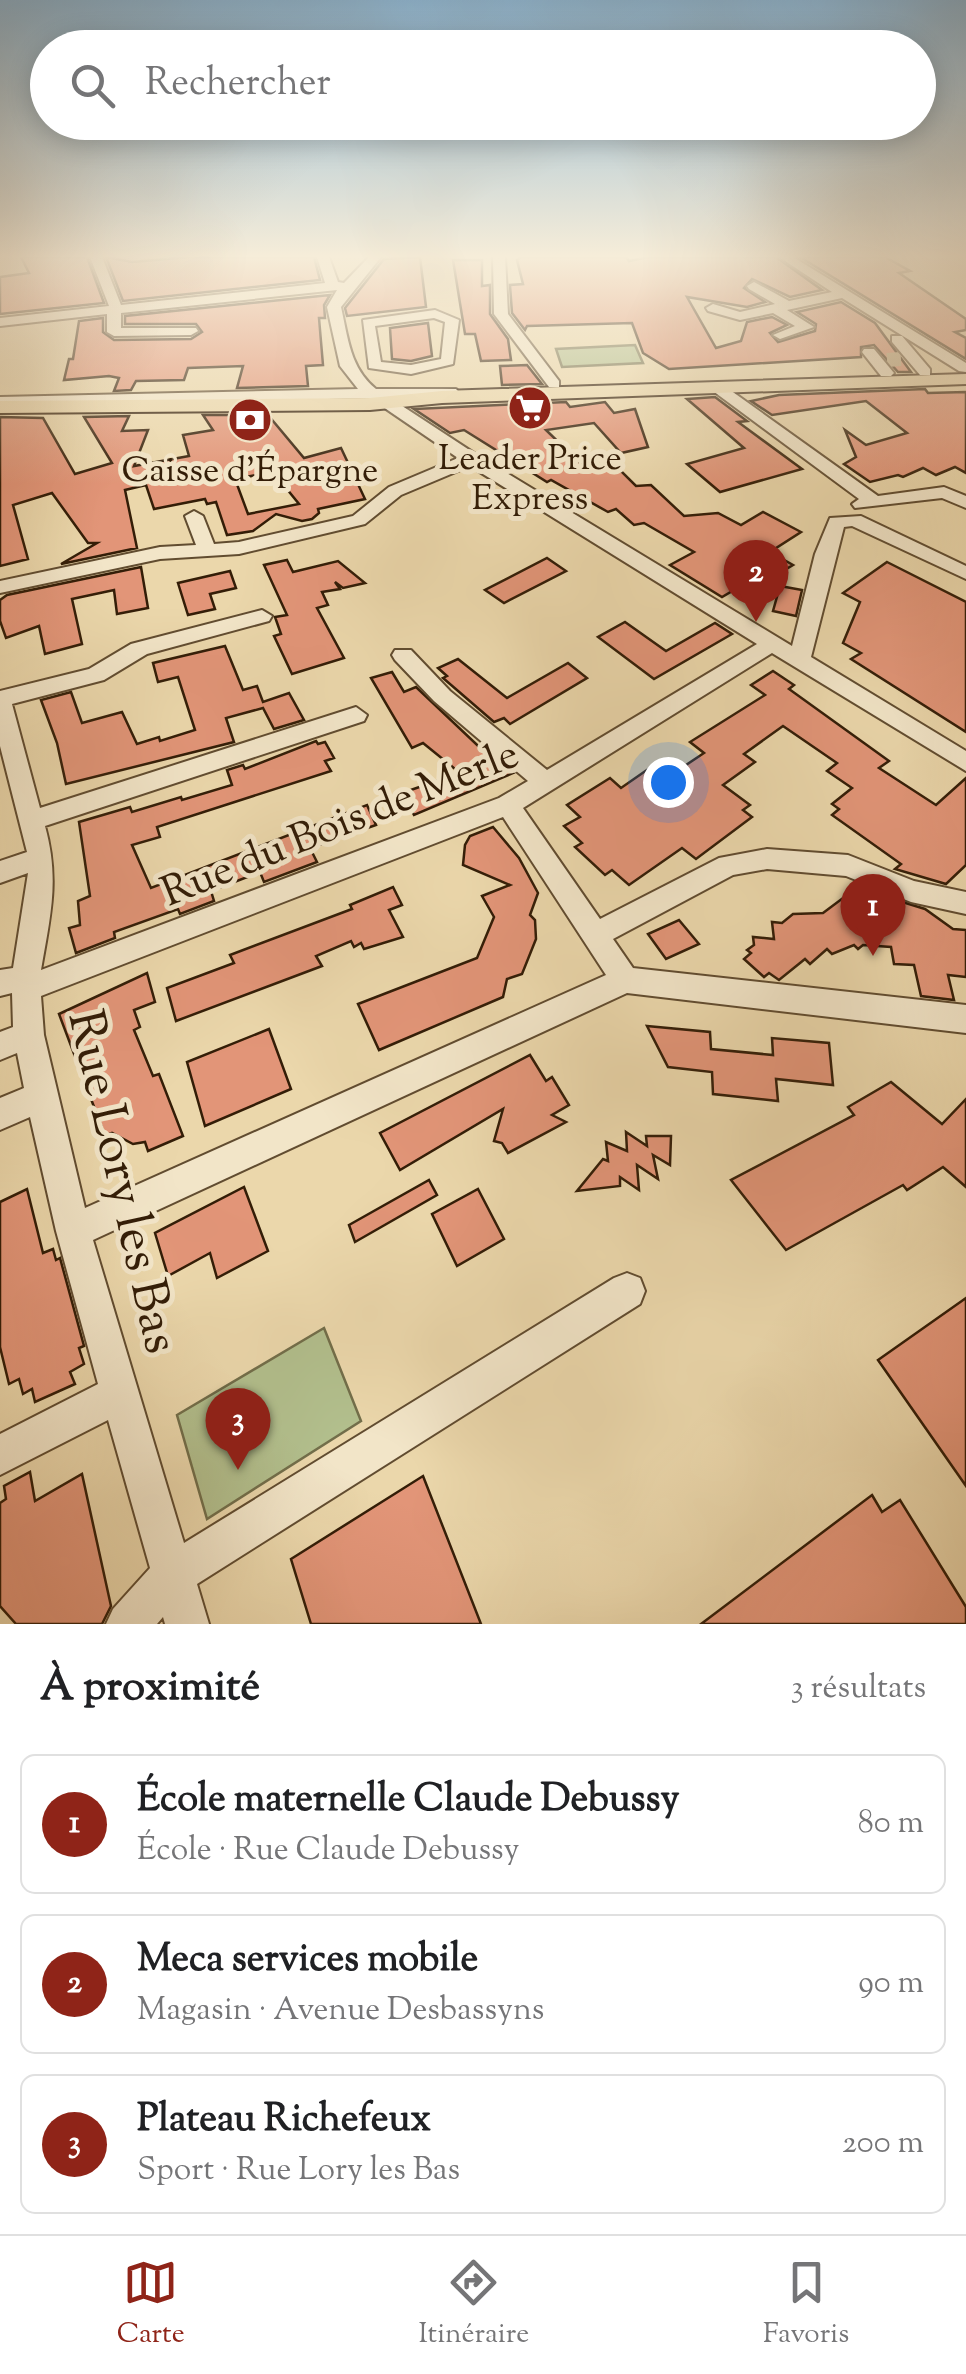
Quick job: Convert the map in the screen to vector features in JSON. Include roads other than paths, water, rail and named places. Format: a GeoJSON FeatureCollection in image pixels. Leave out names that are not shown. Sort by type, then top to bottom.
{"type":"FeatureCollection","features":[{"type":"Feature","properties":{"kind":"main road"},"geometry":{"type":"LineString","coordinates":[[0,401],[156,404],[374,396],[894,362],[965,372]]}},
{"type":"Feature","properties":{"kind":"main road"},"geometry":{"type":"LineString","coordinates":[[0,401],[335,388],[374,396],[442,396],[718,388],[965,372]]}},
{"type":"Feature","properties":{"kind":"street"},"geometry":{"type":"LineString","coordinates":[[340,333],[347,365],[374,396],[966,762]]}},
{"type":"Feature","properties":{"kind":"street"},"geometry":{"type":"LineString","coordinates":[[369,333],[374,365],[384,369],[442,364],[448,360],[451,333]]}},
{"type":"Feature","properties":{"kind":"street"},"geometry":{"type":"LineString","coordinates":[[515,333],[554,384]]}},
{"type":"Feature","properties":{"kind":"street"},"geometry":{"type":"LineString","coordinates":[[780,335],[788,333]]}},
{"type":"Feature","properties":{"kind":"street"},"geometry":{"type":"LineString","coordinates":[[905,333],[965,372]]}},
{"type":"Feature","properties":{"kind":"street"},"geometry":{"type":"LineString","coordinates":[[894,362],[897,339]]}},
{"type":"Feature","properties":{"kind":"street"},"geometry":{"type":"LineString","coordinates":[[335,388],[347,365],[372,357]]}},
{"type":"Feature","properties":{"kind":"street"},"geometry":{"type":"LineString","coordinates":[[0,401],[374,396],[965,372]]}},
{"type":"Feature","properties":{"kind":"street"},"geometry":{"type":"LineString","coordinates":[[718,388],[873,501]]}},
{"type":"Feature","properties":{"kind":"street"},"geometry":{"type":"LineString","coordinates":[[0,586],[160,554],[239,548],[359,520],[395,491],[471,459]]}},
{"type":"Feature","properties":{"kind":"street"},"geometry":{"type":"LineString","coordinates":[[799,660],[825,554],[837,522],[849,518],[857,505],[873,501],[944,492],[966,503]]}},
{"type":"Feature","properties":{"kind":"street"},"geometry":{"type":"LineString","coordinates":[[194,516],[207,550]]}},
{"type":"Feature","properties":{"kind":"street"},"geometry":{"type":"LineString","coordinates":[[849,518],[966,573]]}},
{"type":"Feature","properties":{"kind":"street"},"geometry":{"type":"LineString","coordinates":[[1,711],[96,675],[139,649],[262,616]]}},
{"type":"Feature","properties":{"kind":"street","name":"Rue du Bois de Merle"},"geometry":{"type":"LineString","coordinates":[[17,983],[508,805],[772,644]]}},
{"type":"Feature","properties":{"kind":"street"},"geometry":{"type":"LineString","coordinates":[[403,655],[442,696],[546,782]]}},
{"type":"Feature","properties":{"kind":"street","name":"Rue Lory les Bas"},"geometry":{"type":"LineString","coordinates":[[1,711],[41,858],[42,889],[17,983],[15,1041],[41,1096],[73,1231],[187,1624]]}},
{"type":"Feature","properties":{"kind":"street"},"geometry":{"type":"LineString","coordinates":[[33,820],[356,715]]}},
{"type":"Feature","properties":{"kind":"street"},"geometry":{"type":"LineString","coordinates":[[508,805],[625,980]]}},
{"type":"Feature","properties":{"kind":"street"},"geometry":{"type":"LineString","coordinates":[[0,872],[41,858]]}},
{"type":"Feature","properties":{"kind":"street"},"geometry":{"type":"LineString","coordinates":[[597,934],[728,865],[767,859],[848,866],[911,891],[966,903]]}},
{"type":"Feature","properties":{"kind":"street"},"geometry":{"type":"LineString","coordinates":[[73,1231],[625,980],[966,1019]]}},
{"type":"Feature","properties":{"kind":"street"},"geometry":{"type":"LineString","coordinates":[[0,1114],[41,1096]]}},
{"type":"Feature","properties":{"kind":"street"},"geometry":{"type":"LineString","coordinates":[[128,1624],[173,1574],[627,1290]]}},
{"type":"Feature","properties":{"kind":"street"},"geometry":{"type":"LineString","coordinates":[[0,1455],[120,1393]]}},
{"type":"Feature","properties":{"kind":"tunnel"},"geometry":{"type":"LineString","coordinates":[[887,360],[901,359]]}},
{"type":"Feature","properties":{"kind":"place","name":"Leader Price Express"},"geometry":{"type":"Point","coordinates":[530,408]}},
{"type":"Feature","properties":{"kind":"place","name":"Caisse d'Épargne"},"geometry":{"type":"Point","coordinates":[250,420]}},
{"type":"Feature","properties":{"kind":"place","name":"Meca services mobile"},"geometry":{"type":"Point","coordinates":[756,622]}},
{"type":"Feature","properties":{"kind":"place","name":"École maternelle Claude Debussy"},"geometry":{"type":"Point","coordinates":[873,956]}},
{"type":"Feature","properties":{"kind":"place","name":"Plateau Richefeux"},"geometry":{"type":"Point","coordinates":[238,1470]}}]}
